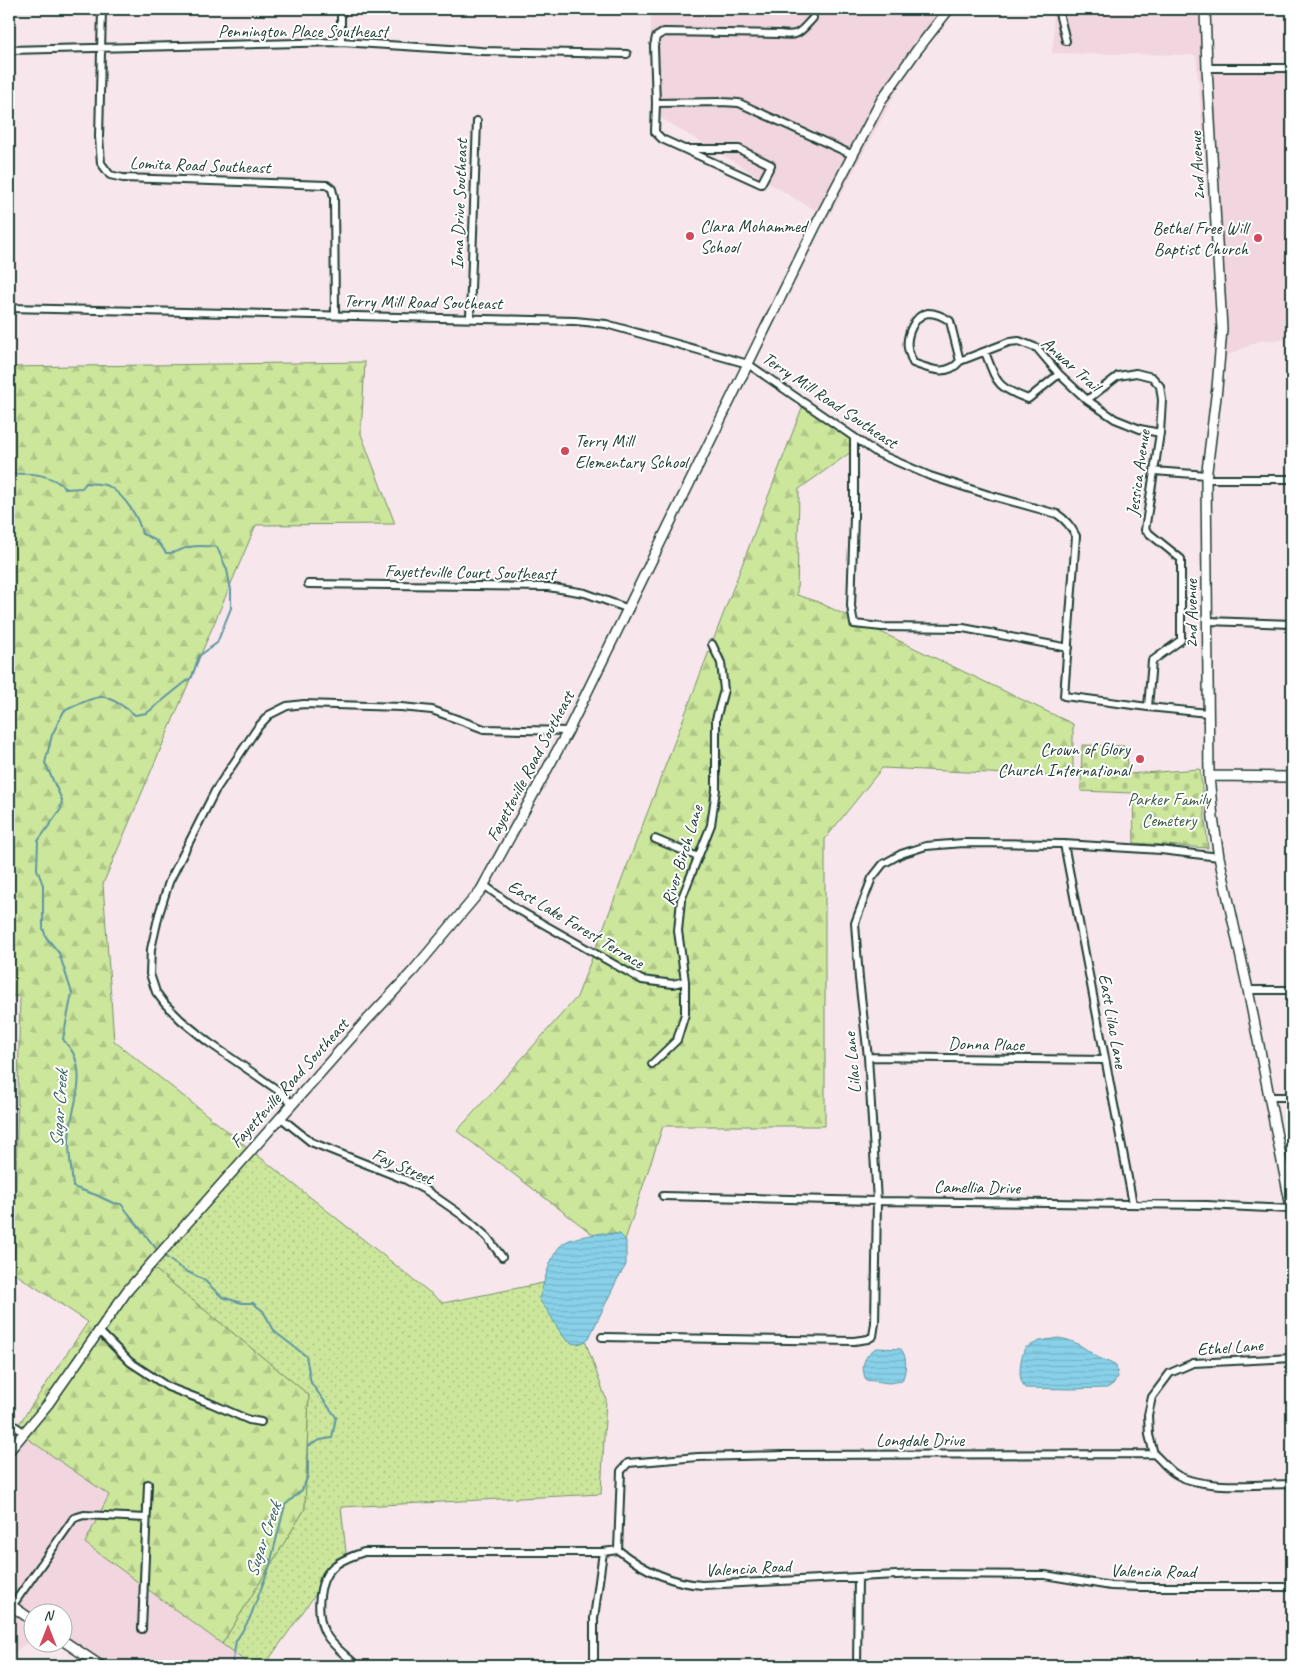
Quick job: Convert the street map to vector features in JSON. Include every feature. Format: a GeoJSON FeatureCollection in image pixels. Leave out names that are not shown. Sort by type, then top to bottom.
{"type":"FeatureCollection","features":[{"type":"Feature","properties":{"kind":"street","name":"Lomita Road Southeast"},"geometry":{"type":"LineString","coordinates":[[102,9],[99,137],[101,163],[110,174],[123,178],[314,184],[327,186],[332,189],[334,197],[335,314]]}},
{"type":"Feature","properties":{"kind":"street"},"geometry":{"type":"LineString","coordinates":[[341,9],[341,42]]}},
{"type":"Feature","properties":{"kind":"street","name":"Fayetteville Road Southeast"},"geometry":{"type":"LineString","coordinates":[[9,1451],[48,1404],[127,1291],[366,1021],[414,972],[484,885],[568,731],[815,227],[882,100],[949,9]]}},
{"type":"Feature","properties":{"kind":"street"},"geometry":{"type":"LineString","coordinates":[[1058,9],[1066,42]]}},
{"type":"Feature","properties":{"kind":"street","name":"2nd Avenue"},"geometry":{"type":"LineString","coordinates":[[1205,9],[1222,328],[1206,477],[1209,776],[1219,857],[1290,1190],[1292,1210]]}},
{"type":"Feature","properties":{"kind":"street"},"geometry":{"type":"LineString","coordinates":[[685,149],[739,149],[771,165],[762,184],[662,139],[655,132],[654,46],[656,37],[664,32],[779,34],[793,36],[814,18]]}},
{"type":"Feature","properties":{"kind":"street","name":"Pennington Place Southeast"},"geometry":{"type":"LineString","coordinates":[[9,50],[341,42],[480,51],[627,54]]}},
{"type":"Feature","properties":{"kind":"street"},"geometry":{"type":"LineString","coordinates":[[1207,68],[1285,68]]}},
{"type":"Feature","properties":{"kind":"street"},"geometry":{"type":"LineString","coordinates":[[656,103],[739,103],[853,155]]}},
{"type":"Feature","properties":{"kind":"street","name":"Iona Drive Southeast"},"geometry":{"type":"LineString","coordinates":[[470,318],[477,121]]}},
{"type":"Feature","properties":{"kind":"street","name":"Terry Mill Road Southeast"},"geometry":{"type":"LineString","coordinates":[[9,308],[575,321],[606,324],[748,364],[878,453],[930,476],[1065,518],[1076,536],[1064,696],[1208,714]]}},
{"type":"Feature","properties":{"kind":"street","name":"Anwar Trail"},"geometry":{"type":"LineString","coordinates":[[960,361],[950,321],[943,316],[928,313],[917,319],[909,334],[908,347],[913,363],[941,372],[956,366],[960,361],[1019,340],[1036,348],[1059,374],[1087,400],[1115,418],[1140,429],[1160,433]]}},
{"type":"Feature","properties":{"kind":"street"},"geometry":{"type":"LineString","coordinates":[[985,352],[1000,387],[1028,398],[1059,374]]}},
{"type":"Feature","properties":{"kind":"street","name":"Jessica Avenue"},"geometry":{"type":"LineString","coordinates":[[1087,400],[1118,376],[1136,373],[1152,377],[1160,386],[1162,400],[1160,433],[1145,530],[1181,558],[1181,640],[1152,660],[1148,707]]}},
{"type":"Feature","properties":{"kind":"street"},"geometry":{"type":"LineString","coordinates":[[854,436],[851,606],[854,624],[882,627],[964,628],[1069,648]]}},
{"type":"Feature","properties":{"kind":"street"},"geometry":{"type":"LineString","coordinates":[[1154,471],[1206,477],[1292,479]]}},
{"type":"Feature","properties":{"kind":"street","name":"Fayetteville Court Southeast"},"geometry":{"type":"LineString","coordinates":[[308,584],[548,587],[585,593],[629,609]]}},
{"type":"Feature","properties":{"kind":"street"},"geometry":{"type":"LineString","coordinates":[[1207,621],[1292,624]]}},
{"type":"Feature","properties":{"kind":"street","name":"River Birch Lane"},"geometry":{"type":"LineString","coordinates":[[652,1064],[677,1040],[685,1014],[685,981],[678,931],[680,900],[711,824],[716,789],[716,718],[724,690],[721,663],[712,644]]}},
{"type":"Feature","properties":{"kind":"street"},"geometry":{"type":"LineString","coordinates":[[292,1104],[280,1090],[208,1042],[181,1020],[156,992],[150,974],[151,949],[159,914],[170,882],[215,791],[258,727],[269,715],[287,706],[304,704],[401,707],[432,710],[484,729],[568,731]]}},
{"type":"Feature","properties":{"kind":"street"},"geometry":{"type":"LineString","coordinates":[[1209,776],[1292,778]]}},
{"type":"Feature","properties":{"kind":"street"},"geometry":{"type":"LineString","coordinates":[[655,839],[698,857]]}},
{"type":"Feature","properties":{"kind":"street","name":"Lilac Lane"},"geometry":{"type":"LineString","coordinates":[[602,1337],[854,1341],[868,1339],[873,1336],[875,1323],[876,1201],[868,1058],[855,923],[872,878],[882,864],[901,854],[926,846],[963,843],[1064,844],[1161,850],[1219,857]]}},
{"type":"Feature","properties":{"kind":"street","name":"East Lilac Lane"},"geometry":{"type":"LineString","coordinates":[[1064,844],[1133,1204]]}},
{"type":"Feature","properties":{"kind":"street","name":"East Lake Forest Terrace"},"geometry":{"type":"LineString","coordinates":[[484,885],[515,908],[642,980],[673,984],[685,981]]}},
{"type":"Feature","properties":{"kind":"street"},"geometry":{"type":"LineString","coordinates":[[1248,990],[1292,990]]}},
{"type":"Feature","properties":{"kind":"street","name":"Donna Place"},"geometry":{"type":"LineString","coordinates":[[868,1058],[1104,1060]]}},
{"type":"Feature","properties":{"kind":"street"},"geometry":{"type":"LineString","coordinates":[[1270,1097],[1292,1097]]}},
{"type":"Feature","properties":{"kind":"street","name":"Fay Street"},"geometry":{"type":"LineString","coordinates":[[280,1117],[311,1142],[406,1180],[427,1191],[463,1216],[487,1237],[502,1257]]}},
{"type":"Feature","properties":{"kind":"street","name":"Camellia Drive"},"geometry":{"type":"LineString","coordinates":[[662,1196],[1266,1206],[1292,1210]]}},
{"type":"Feature","properties":{"kind":"street"},"geometry":{"type":"LineString","coordinates":[[98,1330],[130,1362],[168,1387],[249,1420],[261,1422]]}},
{"type":"Feature","properties":{"kind":"street","name":"Ethel Lane"},"geometry":{"type":"LineString","coordinates":[[1154,1454],[1149,1435],[1148,1416],[1152,1397],[1170,1373],[1193,1363],[1292,1358]]}},
{"type":"Feature","properties":{"kind":"street"},"geometry":{"type":"LineString","coordinates":[[9,1422],[25,1433]]}},
{"type":"Feature","properties":{"kind":"street"},"geometry":{"type":"LineString","coordinates":[[1154,1454],[1175,1474],[1195,1483],[1222,1485],[1292,1484]]}},
{"type":"Feature","properties":{"kind":"street","name":"Longdale Drive"},"geometry":{"type":"LineString","coordinates":[[618,1550],[620,1471],[628,1463],[698,1457],[774,1455],[1154,1454]]}},
{"type":"Feature","properties":{"kind":"street"},"geometry":{"type":"LineString","coordinates":[[142,1629],[148,1484]]}},
{"type":"Feature","properties":{"kind":"street"},"geometry":{"type":"LineString","coordinates":[[22,1613],[10,1605],[74,1518],[84,1515],[146,1518]]}},
{"type":"Feature","properties":{"kind":"street"},"geometry":{"type":"LineString","coordinates":[[357,1666],[340,1651],[326,1634],[320,1613],[320,1601],[325,1578],[332,1568],[346,1558],[364,1552],[603,1552],[618,1550]]}},
{"type":"Feature","properties":{"kind":"street","name":"Valencia Road"},"geometry":{"type":"LineString","coordinates":[[618,1550],[630,1560],[669,1579],[684,1584],[702,1585],[916,1574],[1045,1574],[1111,1586],[1292,1587]]}},
{"type":"Feature","properties":{"kind":"street"},"geometry":{"type":"LineString","coordinates":[[594,1666],[594,1618],[603,1552]]}},
{"type":"Feature","properties":{"kind":"street"},"geometry":{"type":"LineString","coordinates":[[857,1666],[858,1577]]}},
{"type":"Feature","properties":{"kind":"street"},"geometry":{"type":"LineString","coordinates":[[72,1647],[101,1666]]}},
{"type":"Feature","properties":{"kind":"shaded area"},"geometry":{"type":"Polygon","coordinates":[[[651,9],[951,9],[919,49],[828,218],[651,112],[651,9]]]}},
{"type":"Feature","properties":{"kind":"shaded area"},"geometry":{"type":"Polygon","coordinates":[[[1052,9],[1208,9],[1206,62],[1292,64],[1292,339],[1259,341],[1225,356],[1218,178],[1207,179],[1196,55],[1052,53],[1054,35],[1052,9]]]}},
{"type":"Feature","properties":{"kind":"shaded area"},"geometry":{"type":"Polygon","coordinates":[[[9,1426],[109,1495],[85,1543],[252,1666],[103,1666],[72,1648],[72,1602],[22,1602],[22,1646],[9,1657],[9,1426]]]}},
{"type":"Feature","properties":{"kind":"green space"},"geometry":{"type":"Polygon","coordinates":[[[365,362],[361,434],[395,524],[256,525],[103,884],[114,1041],[251,1150],[146,1262],[309,1395],[305,1509],[222,1644],[85,1543],[109,1495],[15,1430],[88,1322],[14,1273],[20,997],[9,995],[9,367],[365,362]]]}},
{"type":"Feature","properties":{"kind":"green space"},"geometry":{"type":"Polygon","coordinates":[[[805,400],[858,447],[799,489],[797,595],[816,601],[1073,724],[1073,777],[882,768],[825,839],[825,1126],[663,1126],[620,1255],[457,1131],[577,997],[805,400]]]}},
{"type":"Feature","properties":{"kind":"green space","name":"Parker Family Cemetery"},"geometry":{"type":"Polygon","coordinates":[[[1082,745],[1127,746],[1128,774],[1200,769],[1208,848],[1134,843],[1133,793],[1081,791],[1082,745]]]}},
{"type":"Feature","properties":{"kind":"green space"},"geometry":{"type":"Polygon","coordinates":[[[251,1150],[443,1303],[563,1279],[606,1399],[601,1494],[341,1507],[346,1552],[264,1666],[252,1666],[222,1644],[305,1509],[309,1395],[146,1262],[251,1150]]]}},
{"type":"Feature","properties":{"kind":"water"},"geometry":{"type":"Polygon","coordinates":[[[602,1233],[620,1234],[626,1241],[626,1265],[589,1338],[582,1343],[576,1344],[565,1338],[539,1299],[551,1261],[559,1247],[572,1239],[602,1233]]]}},
{"type":"Feature","properties":{"kind":"water"},"geometry":{"type":"Polygon","coordinates":[[[1058,1338],[1078,1344],[1096,1357],[1116,1366],[1118,1377],[1113,1384],[1107,1388],[1025,1388],[1022,1384],[1020,1368],[1025,1348],[1040,1341],[1058,1338]]]}},
{"type":"Feature","properties":{"kind":"water"},"geometry":{"type":"Polygon","coordinates":[[[876,1348],[901,1349],[905,1356],[906,1365],[902,1381],[889,1383],[866,1380],[863,1370],[864,1362],[876,1348]]]}},
{"type":"Feature","properties":{"kind":"waterway","name":"Sugar Creek"},"geometry":{"type":"LineString","coordinates":[[9,474],[40,475],[54,480],[66,489],[82,488],[86,483],[108,486],[116,491],[130,508],[138,521],[142,534],[156,541],[166,553],[172,553],[193,546],[217,547],[227,570],[231,590],[231,608],[217,643],[199,656],[192,677],[147,713],[135,715],[115,701],[103,697],[89,700],[64,711],[52,735],[45,763],[62,800],[61,809],[38,841],[37,869],[43,885],[43,928],[46,937],[59,953],[72,993],[63,1039],[74,1055],[79,1077],[69,1133],[73,1187],[113,1203],[121,1204],[158,1251]]}},
{"type":"Feature","properties":{"kind":"waterway","name":"Sugar Creek"},"geometry":{"type":"LineString","coordinates":[[164,1256],[184,1270],[204,1280],[222,1297],[242,1303],[253,1303],[263,1311],[275,1332],[306,1356],[311,1383],[336,1417],[332,1438],[320,1440],[308,1446],[308,1476],[302,1490],[285,1505],[269,1568],[249,1620],[236,1641],[232,1666]]}},
{"type":"Feature","properties":{"kind":"place","name":"Clara Mohammed School"},"geometry":{"type":"Point","coordinates":[690,236]}},
{"type":"Feature","properties":{"kind":"place","name":"Bethel Free Will Baptist Church"},"geometry":{"type":"Point","coordinates":[1258,238]}},
{"type":"Feature","properties":{"kind":"place","name":"Terry Mill Elementary School"},"geometry":{"type":"Point","coordinates":[565,451]}},
{"type":"Feature","properties":{"kind":"place","name":"Crown of Glory Church International"},"geometry":{"type":"Point","coordinates":[1140,759]}}]}
